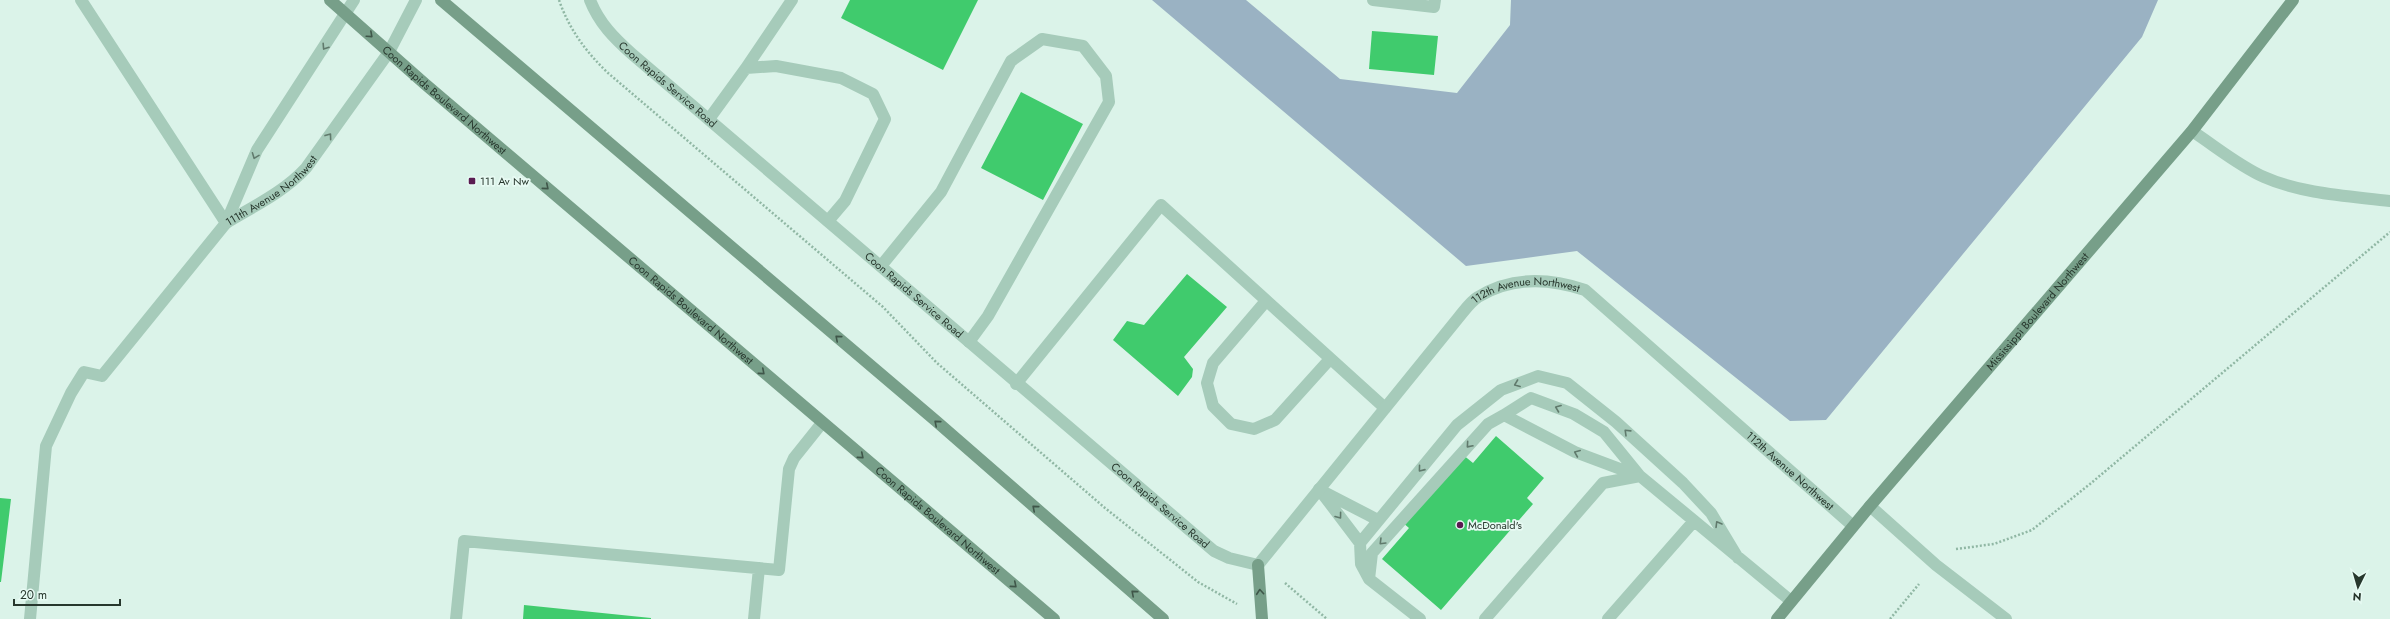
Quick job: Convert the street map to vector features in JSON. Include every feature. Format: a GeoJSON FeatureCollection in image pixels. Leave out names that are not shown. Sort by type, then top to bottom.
{"type":"FeatureCollection","features":[{"type":"Feature","properties":{"kind":"main road","name":"Coon Rapids Boulevard Northwest"},"geometry":{"type":"LineString","coordinates":[[330,0],[822,423],[1054,619]]}},
{"type":"Feature","properties":{"kind":"main road"},"geometry":{"type":"LineString","coordinates":[[441,0],[917,406],[1163,619]]}},
{"type":"Feature","properties":{"kind":"main road","name":"Mississippi Boulevard Northwest"},"geometry":{"type":"LineString","coordinates":[[1777,619],[1870,506],[2192,131],[2293,0]]}},
{"type":"Feature","properties":{"kind":"main road"},"geometry":{"type":"LineString","coordinates":[[1258,565],[1262,619]]}},
{"type":"Feature","properties":{"kind":"street"},"geometry":{"type":"LineString","coordinates":[[30,619],[46,446],[55,425],[84,372],[102,376],[226,223],[81,0]]}},
{"type":"Feature","properties":{"kind":"street","name":"111th Avenue Northwest"},"geometry":{"type":"LineString","coordinates":[[226,223],[257,150],[354,0]]}},
{"type":"Feature","properties":{"kind":"street","name":"111th Avenue Northwest"},"geometry":{"type":"LineString","coordinates":[[226,223],[293,182],[306,168],[389,52],[416,0]]}},
{"type":"Feature","properties":{"kind":"street","name":"Coon Rapids Service Road"},"geometry":{"type":"LineString","coordinates":[[590,0],[596,16],[612,37],[881,266],[1016,384],[1214,551],[1229,558],[1258,565]]}},
{"type":"Feature","properties":{"kind":"street"},"geometry":{"type":"LineString","coordinates":[[709,119],[792,0]]}},
{"type":"Feature","properties":{"kind":"street"},"geometry":{"type":"LineString","coordinates":[[1373,0],[1434,7],[1435,0]]}},
{"type":"Feature","properties":{"kind":"street"},"geometry":{"type":"LineString","coordinates":[[881,266],[941,192],[1011,61],[1042,39],[1083,46],[1106,76],[1108,102],[988,316],[969,342]]}},
{"type":"Feature","properties":{"kind":"street"},"geometry":{"type":"LineString","coordinates":[[746,68],[776,66],[841,78],[873,94],[885,119],[845,201],[828,221]]}},
{"type":"Feature","properties":{"kind":"street"},"geometry":{"type":"LineString","coordinates":[[2192,131],[2264,177],[2291,186],[2331,194],[2390,201]]}},
{"type":"Feature","properties":{"kind":"street"},"geometry":{"type":"LineString","coordinates":[[1016,384],[1161,205],[1385,408]]}},
{"type":"Feature","properties":{"kind":"street","name":"112th Avenue Northwest"},"geometry":{"type":"LineString","coordinates":[[1258,565],[1477,297],[1501,286],[1532,280],[1561,282],[1585,290],[1853,526]]}},
{"type":"Feature","properties":{"kind":"street"},"geometry":{"type":"LineString","coordinates":[[1266,301],[1213,363],[1207,383],[1213,406],[1231,424],[1254,429],[1275,420],[1330,359]]}},
{"type":"Feature","properties":{"kind":"street"},"geometry":{"type":"LineString","coordinates":[[1360,543],[1457,425],[1502,390],[1538,376],[1567,383],[1616,422],[1683,483],[1711,513],[1738,558]]}},
{"type":"Feature","properties":{"kind":"street"},"geometry":{"type":"LineString","coordinates":[[1369,579],[1372,553],[1488,424],[1531,398],[1574,414],[1604,432],[1640,476],[1791,601]]}},
{"type":"Feature","properties":{"kind":"street"},"geometry":{"type":"LineString","coordinates":[[1504,415],[1575,452],[1640,476]]}},
{"type":"Feature","properties":{"kind":"street"},"geometry":{"type":"LineString","coordinates":[[456,619],[464,541],[779,570],[789,469],[794,458],[822,423]]}},
{"type":"Feature","properties":{"kind":"street"},"geometry":{"type":"LineString","coordinates":[[1485,619],[1603,483],[1640,476]]}},
{"type":"Feature","properties":{"kind":"street"},"geometry":{"type":"LineString","coordinates":[[1319,489],[1378,520]]}},
{"type":"Feature","properties":{"kind":"street"},"geometry":{"type":"LineString","coordinates":[[1319,489],[1360,543],[1361,564],[1369,579],[1420,619]]}},
{"type":"Feature","properties":{"kind":"street"},"geometry":{"type":"LineString","coordinates":[[1870,506],[1936,565],[1999,616]]}},
{"type":"Feature","properties":{"kind":"street"},"geometry":{"type":"LineString","coordinates":[[1608,619],[1694,521]]}},
{"type":"Feature","properties":{"kind":"street"},"geometry":{"type":"LineString","coordinates":[[754,619],[759,568]]}},
{"type":"Feature","properties":{"kind":"path"},"geometry":{"type":"LineString","coordinates":[[559,0],[573,32],[595,60],[608,73],[883,307],[936,363],[1105,508],[1198,582],[1217,595],[1241,606]]}},
{"type":"Feature","properties":{"kind":"path"},"geometry":{"type":"LineString","coordinates":[[1950,551],[1994,544],[2032,530],[2090,484],[2390,232]]}},
{"type":"Feature","properties":{"kind":"path"},"geometry":{"type":"LineString","coordinates":[[1281,580],[1327,619]]}},
{"type":"Feature","properties":{"kind":"path"},"geometry":{"type":"LineString","coordinates":[[1890,619],[1923,580]]}},
{"type":"Feature","properties":{"kind":"shaded area"},"geometry":{"type":"Polygon","coordinates":[[[1152,0],[1246,0],[1340,79],[1457,93],[1510,25],[1511,0],[2158,0],[2142,37],[1826,420],[1790,421],[1577,251],[1466,266],[1152,0]]]}},
{"type":"Feature","properties":{"kind":"building"},"geometry":{"type":"Polygon","coordinates":[[[850,0],[978,0],[943,70],[841,18],[850,0]]]}},
{"type":"Feature","properties":{"kind":"building"},"geometry":{"type":"Polygon","coordinates":[[[1372,31],[1438,36],[1434,75],[1369,69],[1372,31]]]}},
{"type":"Feature","properties":{"kind":"building"},"geometry":{"type":"Polygon","coordinates":[[[1021,92],[1083,124],[1043,200],[981,168],[1021,92]]]}},
{"type":"Feature","properties":{"kind":"building"},"geometry":{"type":"Polygon","coordinates":[[[1187,274],[1227,307],[1184,357],[1193,369],[1192,377],[1178,396],[1113,340],[1127,321],[1144,325],[1187,274]]]}},
{"type":"Feature","properties":{"kind":"building","name":"McDonald's"},"geometry":{"type":"Polygon","coordinates":[[[1496,436],[1544,478],[1527,498],[1533,504],[1441,610],[1382,559],[1409,528],[1402,522],[1462,454],[1473,463],[1496,436]]]}},
{"type":"Feature","properties":{"kind":"building"},"geometry":{"type":"Polygon","coordinates":[[[0,498],[11,499],[1,582],[0,582],[0,498]]]}},
{"type":"Feature","properties":{"kind":"building"},"geometry":{"type":"Polygon","coordinates":[[[524,605],[651,618],[651,619],[523,619],[524,605]]]}},
{"type":"Feature","properties":{"kind":"place","name":"111 Av Nw"},"geometry":{"type":"Point","coordinates":[472,181]}},
{"type":"Feature","properties":{"kind":"place","name":"McDonald's"},"geometry":{"type":"Point","coordinates":[1460,525]}}]}
